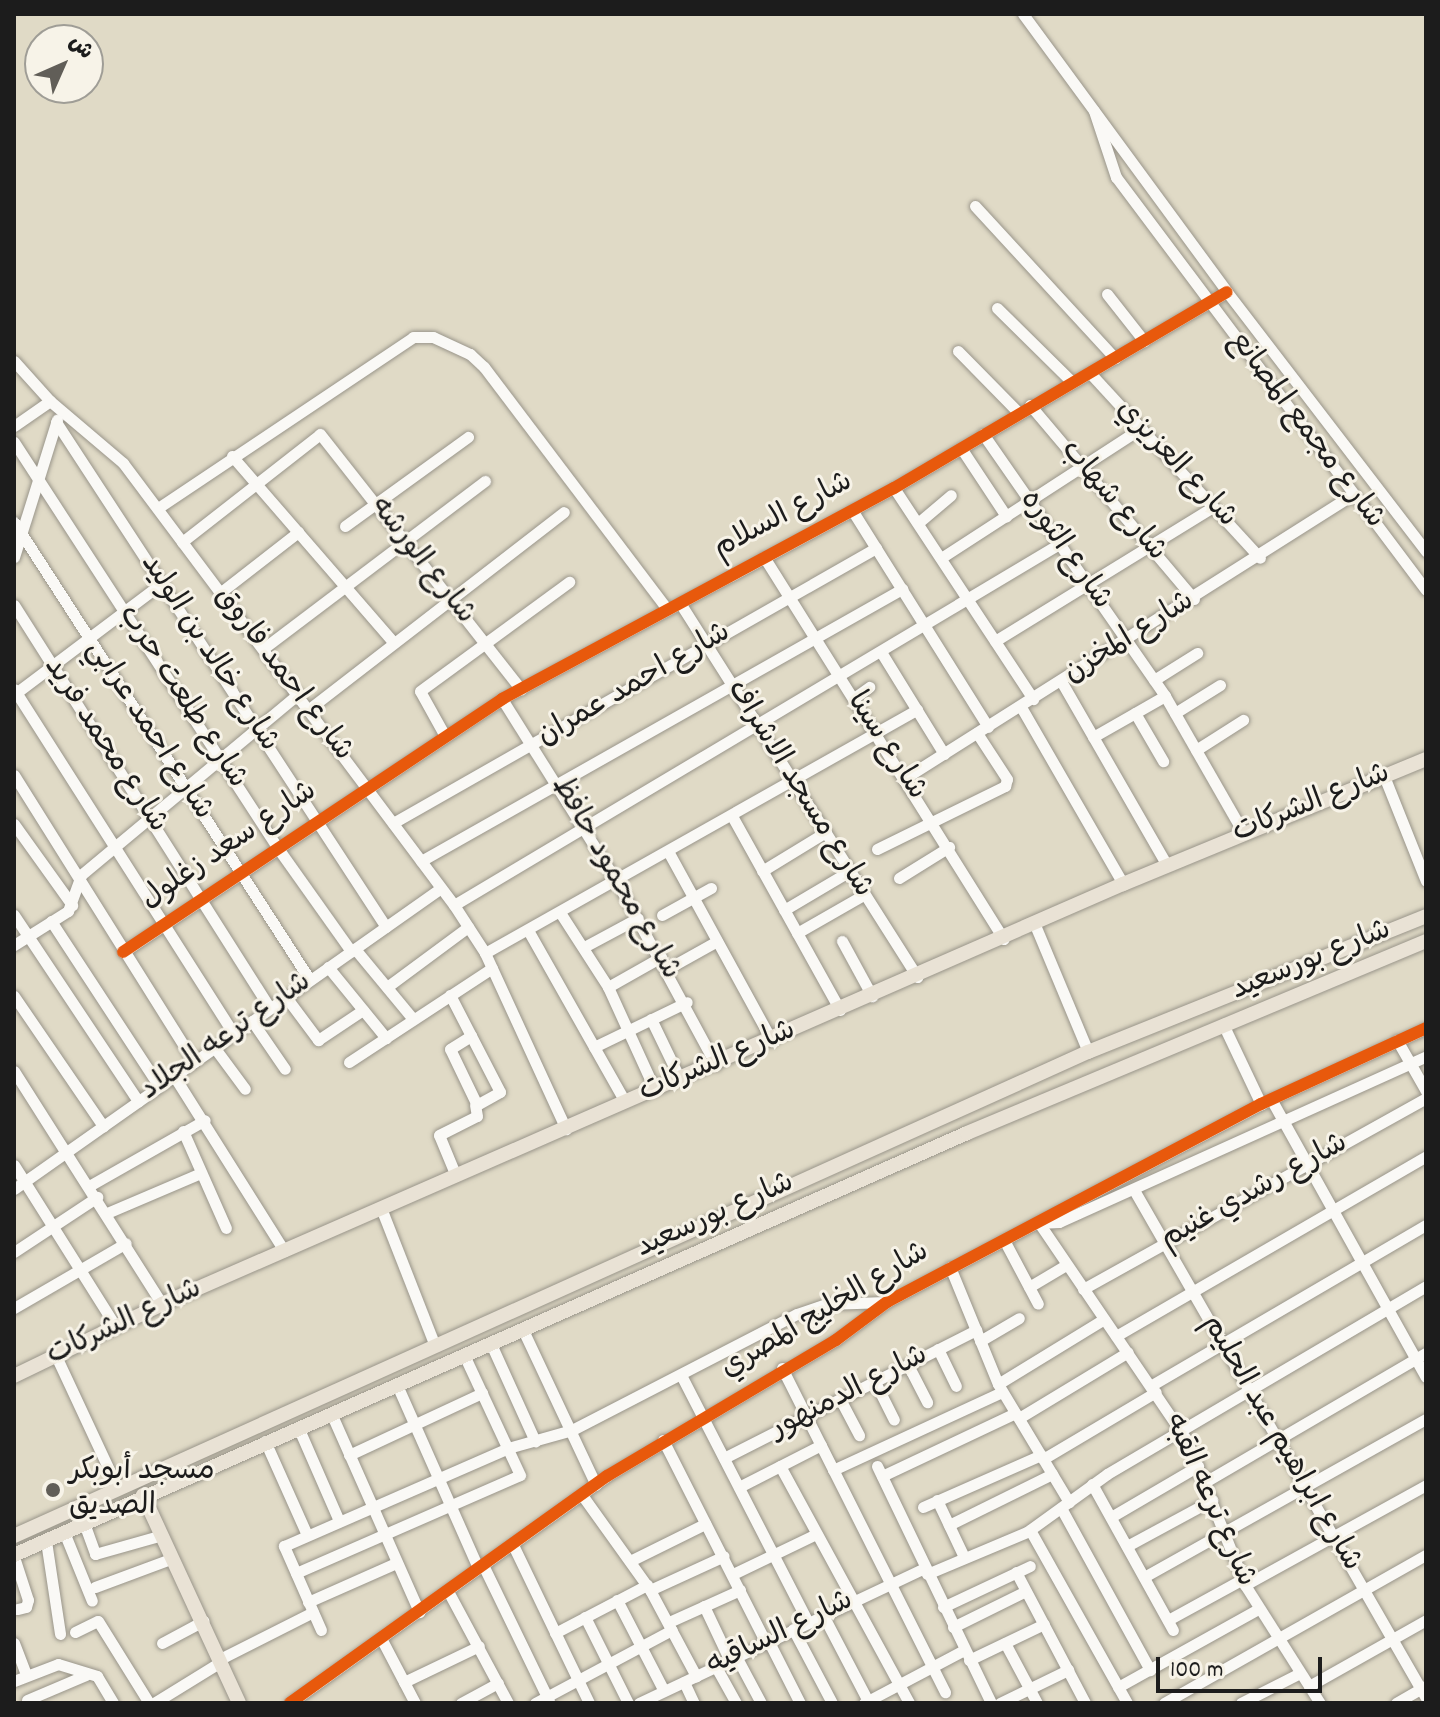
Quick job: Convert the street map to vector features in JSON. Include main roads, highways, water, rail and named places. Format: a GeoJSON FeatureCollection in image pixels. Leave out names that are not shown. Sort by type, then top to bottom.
{"type":"FeatureCollection","features":[{"type":"Feature","properties":{"kind":"main road","name":"شارع الشركات"},"geometry":{"type":"LineString","coordinates":[[14,1376],[162,1304],[381,1208],[772,1041],[1243,832],[1426,759]]}},
{"type":"Feature","properties":{"kind":"main road","name":"شارع بورسعيد"},"geometry":{"type":"LineString","coordinates":[[14,1536],[609,1264],[1088,1052],[1426,916]]}},
{"type":"Feature","properties":{"kind":"main road","name":"شارع بورسعيد"},"geometry":{"type":"LineString","coordinates":[[14,1556],[265,1441],[595,1301],[1223,1024],[1426,941]]}},
{"type":"Feature","properties":{"kind":"main road"},"geometry":{"type":"LineString","coordinates":[[609,1264],[626,1286]]}},
{"type":"Feature","properties":{"kind":"main road"},"geometry":{"type":"LineString","coordinates":[[577,1279],[595,1301]]}},
{"type":"Feature","properties":{"kind":"main road"},"geometry":{"type":"LineString","coordinates":[[143,1495],[239,1703]]}},
{"type":"Feature","properties":{"kind":"place","name":"مسجد أبوبكر الصديق"},"geometry":{"type":"Point","coordinates":[53,1490]}}]}
